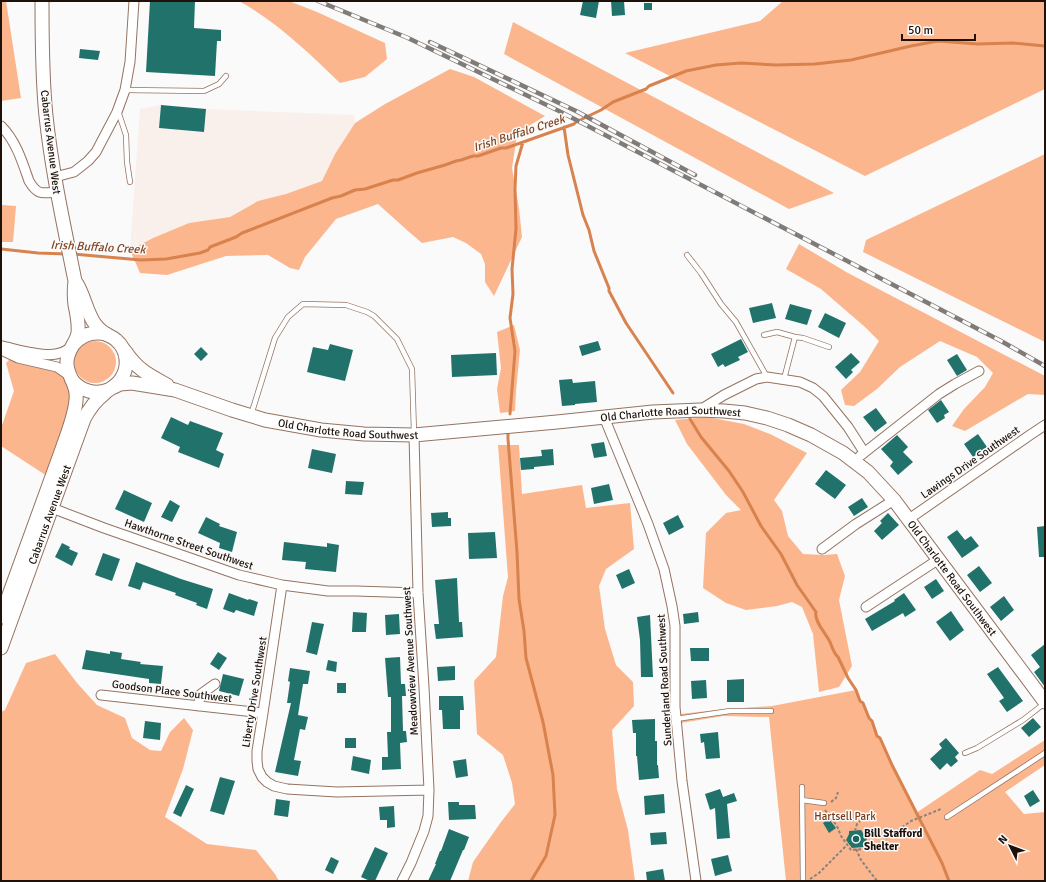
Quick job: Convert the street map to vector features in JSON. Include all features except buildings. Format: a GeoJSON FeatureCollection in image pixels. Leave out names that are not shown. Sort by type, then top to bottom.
{"type":"FeatureCollection","features":[{"type":"Feature","properties":{"kind":"street","name":"Cabarrus Avenue West"},"geometry":{"type":"LineString","coordinates":[[1,617],[71,421],[76,397],[75,386],[68,370],[67,361],[77,336],[78,328],[74,298],[75,281],[57,192],[46,115],[42,1]]}},
{"type":"Feature","properties":{"kind":"street"},"geometry":{"type":"LineString","coordinates":[[55,177],[74,172],[88,161],[96,152],[118,110],[125,90],[130,62],[134,1]]}},
{"type":"Feature","properties":{"kind":"street"},"geometry":{"type":"LineString","coordinates":[[1,126],[9,134],[16,146],[32,186],[41,193],[57,192]]}},
{"type":"Feature","properties":{"kind":"street","name":"Cabarrus Avenue West"},"geometry":{"type":"LineString","coordinates":[[1,648],[11,590],[52,508],[84,419],[94,404],[104,393],[120,381],[126,370],[126,357],[121,345],[96,325],[75,281]]}},
{"type":"Feature","properties":{"kind":"street"},"geometry":{"type":"LineString","coordinates":[[1,346],[27,352],[51,355],[61,353],[72,347],[80,338],[88,334],[106,334]]}},
{"type":"Feature","properties":{"kind":"street","name":"Old Charlotte Road Southwest"},"geometry":{"type":"LineString","coordinates":[[121,345],[130,358],[142,370],[175,390]]}},
{"type":"Feature","properties":{"kind":"street"},"geometry":{"type":"LineString","coordinates":[[1,350],[18,358],[54,366],[62,370],[78,386],[89,392],[98,392],[112,388]]}},
{"type":"Feature","properties":{"kind":"street"},"geometry":{"type":"LineString","coordinates":[[854,461],[940,394],[954,384],[979,371]]}},
{"type":"Feature","properties":{"kind":"street"},"geometry":{"type":"LineString","coordinates":[[700,410],[724,395],[756,379],[767,377],[800,382],[813,388],[823,396],[848,427],[864,452]]}},
{"type":"Feature","properties":{"kind":"street","name":"Old Charlotte Road Southwest"},"geometry":{"type":"LineString","coordinates":[[112,388],[120,384],[132,383],[175,390],[265,420],[321,430],[364,434],[414,435],[653,412],[700,410],[745,413],[788,425],[811,434],[843,453],[868,472],[894,500],[1045,702]]}},
{"type":"Feature","properties":{"kind":"street","name":"Sunderland Road Southwest"},"geometry":{"type":"LineString","coordinates":[[604,417],[648,524],[664,569],[672,606],[674,626],[676,719],[682,781],[696,881]]}},
{"type":"Feature","properties":{"kind":"street","name":"Lawings Drive Southwest"},"geometry":{"type":"LineString","coordinates":[[909,519],[1045,425]]}},
{"type":"Feature","properties":{"kind":"street","name":"Meadowview Avenue Southwest"},"geometry":{"type":"LineString","coordinates":[[402,881],[424,831],[428,816],[424,687],[418,593],[414,435]]}},
{"type":"Feature","properties":{"kind":"street"},"geometry":{"type":"LineString","coordinates":[[822,548],[894,500]]}},
{"type":"Feature","properties":{"kind":"street","name":"Hawthorne Street Southwest"},"geometry":{"type":"LineString","coordinates":[[52,508],[104,528],[239,575],[282,585],[328,591],[356,590],[418,593]]}},
{"type":"Feature","properties":{"kind":"street"},"geometry":{"type":"LineString","coordinates":[[866,607],[939,559]]}},
{"type":"Feature","properties":{"kind":"street","name":"Liberty Drive Southwest"},"geometry":{"type":"LineString","coordinates":[[282,585],[257,750],[258,769],[262,777],[274,786],[287,789],[337,792],[428,790]]}},
{"type":"Feature","properties":{"kind":"street"},"geometry":{"type":"LineString","coordinates":[[198,706],[201,694],[214,684]]}},
{"type":"Feature","properties":{"kind":"street","name":"Goodson Place Southwest"},"geometry":{"type":"LineString","coordinates":[[101,694],[263,713]]}},
{"type":"Feature","properties":{"kind":"lane"},"geometry":{"type":"LineString","coordinates":[[125,90],[204,91],[219,84],[226,76]]}},
{"type":"Feature","properties":{"kind":"lane"},"geometry":{"type":"LineString","coordinates":[[118,110],[126,135],[127,162],[130,182]]}},
{"type":"Feature","properties":{"kind":"lane"},"geometry":{"type":"LineString","coordinates":[[687,255],[701,273],[721,304],[736,322],[767,377]]}},
{"type":"Feature","properties":{"kind":"lane"},"geometry":{"type":"LineString","coordinates":[[251,416],[275,338],[288,317],[303,304],[346,305],[374,316],[397,339],[407,356],[412,369],[414,435]]}},
{"type":"Feature","properties":{"kind":"lane"},"geometry":{"type":"LineString","coordinates":[[764,335],[777,332],[803,338],[829,347]]}},
{"type":"Feature","properties":{"kind":"lane"},"geometry":{"type":"LineString","coordinates":[[784,379],[795,337]]}},
{"type":"Feature","properties":{"kind":"lane"},"geometry":{"type":"LineString","coordinates":[[965,753],[977,748],[1023,720],[1045,702]]}},
{"type":"Feature","properties":{"kind":"lane"},"geometry":{"type":"LineString","coordinates":[[676,719],[730,711],[771,711]]}},
{"type":"Feature","properties":{"kind":"lane"},"geometry":{"type":"LineString","coordinates":[[947,817],[1045,753]]}},
{"type":"Feature","properties":{"kind":"lane"},"geometry":{"type":"LineString","coordinates":[[802,787],[803,881]]}},
{"type":"Feature","properties":{"kind":"lane"},"geometry":{"type":"LineString","coordinates":[[802,800],[824,803]]}},
{"type":"Feature","properties":{"kind":"path"},"geometry":{"type":"LineString","coordinates":[[838,792],[836,798],[831,802],[824,803],[825,810],[837,826],[841,836],[851,850],[863,849],[878,844],[913,821],[942,809]]}},
{"type":"Feature","properties":{"kind":"path"},"geometry":{"type":"LineString","coordinates":[[855,831],[857,824],[860,821]]}},
{"type":"Feature","properties":{"kind":"path"},"geometry":{"type":"LineString","coordinates":[[812,878],[848,845]]}},
{"type":"Feature","properties":{"kind":"path"},"geometry":{"type":"LineString","coordinates":[[856,849],[877,881]]}},
{"type":"Feature","properties":{"kind":"shaded area"},"geometry":{"type":"Polygon","coordinates":[[[161,105],[159,128],[204,132],[206,109],[354,115],[355,123],[335,154],[322,181],[286,194],[258,201],[230,217],[189,223],[153,238],[130,250],[140,109],[161,105]]]}},
{"type":"Feature","properties":{"kind":"green space"},"geometry":{"type":"Polygon","coordinates":[[[1,1],[6,1],[21,98],[1,101],[1,1]]]}},
{"type":"Feature","properties":{"kind":"green space"},"geometry":{"type":"Polygon","coordinates":[[[239,1],[289,1],[385,43],[387,59],[365,77],[340,83],[279,28],[253,9],[239,1]]]}},
{"type":"Feature","properties":{"kind":"green space"},"geometry":{"type":"Polygon","coordinates":[[[783,1],[1045,1],[1045,89],[865,176],[625,53],[760,21],[783,1]]]}},
{"type":"Feature","properties":{"kind":"green space"},"geometry":{"type":"Polygon","coordinates":[[[513,22],[834,193],[789,209],[504,54],[513,22]]]}},
{"type":"Feature","properties":{"kind":"green space"},"geometry":{"type":"Polygon","coordinates":[[[450,69],[474,77],[545,116],[517,135],[512,168],[522,237],[494,296],[485,282],[485,264],[481,254],[466,243],[453,237],[422,243],[378,204],[336,219],[305,257],[299,270],[290,268],[268,255],[226,256],[167,275],[140,273],[130,250],[153,238],[189,223],[230,217],[258,201],[286,194],[322,181],[335,154],[355,123],[385,104],[450,69]]]}},
{"type":"Feature","properties":{"kind":"green space"},"geometry":{"type":"Polygon","coordinates":[[[1045,154],[1045,342],[863,252],[866,240],[1045,154]]]}},
{"type":"Feature","properties":{"kind":"green space"},"geometry":{"type":"Polygon","coordinates":[[[1,205],[16,206],[13,242],[1,242],[1,205]]]}},
{"type":"Feature","properties":{"kind":"green space"},"geometry":{"type":"Polygon","coordinates":[[[799,244],[848,273],[1045,376],[1045,395],[1028,394],[965,431],[952,426],[964,409],[985,387],[993,373],[977,357],[940,341],[900,367],[877,389],[854,406],[845,405],[841,390],[860,372],[879,341],[821,289],[786,269],[799,244]]]}},
{"type":"Feature","properties":{"kind":"green space"},"geometry":{"type":"Polygon","coordinates":[[[514,325],[520,350],[515,411],[500,413],[497,389],[501,368],[497,332],[514,325]]]}},
{"type":"Feature","properties":{"kind":"green space"},"geometry":{"type":"Polygon","coordinates":[[[91,341],[99,341],[107,344],[113,350],[116,362],[113,374],[107,380],[99,383],[91,383],[83,380],[77,374],[74,366],[74,358],[77,350],[83,344],[91,341]]]}},
{"type":"Feature","properties":{"kind":"green space"},"geometry":{"type":"Polygon","coordinates":[[[10,359],[57,371],[64,376],[68,383],[71,398],[68,417],[47,476],[1,446],[1,428],[14,391],[6,363],[10,359]]]}},
{"type":"Feature","properties":{"kind":"green space"},"geometry":{"type":"Polygon","coordinates":[[[707,417],[744,424],[770,434],[807,453],[774,500],[782,511],[788,536],[803,554],[837,554],[845,576],[839,600],[852,666],[839,687],[819,692],[813,634],[802,607],[792,602],[777,606],[746,610],[726,603],[703,588],[706,533],[726,513],[741,510],[726,495],[687,444],[675,420],[707,417]]]}},
{"type":"Feature","properties":{"kind":"green space"},"geometry":{"type":"Polygon","coordinates":[[[498,445],[519,445],[522,494],[582,485],[586,508],[630,503],[634,549],[606,569],[599,586],[605,629],[616,665],[633,682],[634,706],[612,730],[617,789],[628,830],[635,881],[468,881],[473,862],[515,804],[512,783],[503,755],[477,734],[474,681],[496,657],[503,596],[508,577],[498,445]]]}},
{"type":"Feature","properties":{"kind":"green space"},"geometry":{"type":"Polygon","coordinates":[[[55,654],[77,683],[97,705],[125,718],[132,738],[150,750],[161,751],[170,732],[184,718],[193,730],[183,769],[165,817],[207,844],[256,850],[279,881],[1,881],[1,712],[5,710],[26,663],[55,654]]]}},
{"type":"Feature","properties":{"kind":"green space","name":"Hartsell Park"},"geometry":{"type":"Polygon","coordinates":[[[856,690],[860,701],[863,703],[869,718],[872,721],[877,736],[880,738],[916,813],[980,770],[992,774],[1045,740],[1045,765],[1005,792],[1024,814],[1045,812],[1045,881],[786,881],[769,717],[723,716],[681,723],[680,714],[772,706],[856,690]]]}},
{"type":"Feature","properties":{"kind":"waterway","name":"Irish Buffalo Creek"},"geometry":{"type":"LineString","coordinates":[[73,254],[141,260],[166,259],[200,253],[242,233],[355,190],[365,189],[393,180],[398,180],[456,161],[478,156],[501,148],[506,148],[574,124],[613,102],[686,71],[716,65],[741,63],[776,65],[815,64],[851,60],[938,41],[978,44],[1012,43],[1045,46]]}},
{"type":"Feature","properties":{"kind":"waterway"},"geometry":{"type":"LineString","coordinates":[[564,127],[568,155],[583,215],[589,230],[594,251],[609,291],[626,323],[673,393]]}},
{"type":"Feature","properties":{"kind":"waterway"},"geometry":{"type":"LineString","coordinates":[[510,414],[515,351],[510,318],[513,294],[512,269],[516,229],[516,166],[523,142]]}},
{"type":"Feature","properties":{"kind":"waterway","name":"Irish Buffalo Creek"},"geometry":{"type":"LineString","coordinates":[[1,249],[66,254]]}},
{"type":"Feature","properties":{"kind":"waterway"},"geometry":{"type":"LineString","coordinates":[[690,419],[701,437],[729,471],[743,492],[761,526],[781,554],[797,585],[816,612],[816,618],[829,639],[834,653],[838,657],[848,678],[856,690],[860,701],[863,703],[869,718],[872,721],[877,736],[880,738],[892,765],[942,863],[949,881]]}},
{"type":"Feature","properties":{"kind":"waterway"},"geometry":{"type":"LineString","coordinates":[[508,434],[519,599],[526,658],[543,722],[553,775],[555,815],[546,856],[531,881]]}},
{"type":"Feature","properties":{"kind":"railway"},"geometry":{"type":"LineString","coordinates":[[318,1],[408,38],[559,111],[1001,341],[1045,366]]}},
{"type":"Feature","properties":{"kind":"railway"},"geometry":{"type":"LineString","coordinates":[[430,42],[576,111],[695,175]]}},
{"type":"Feature","properties":{"kind":"place","name":"Bill Stafford Shelter"},"geometry":{"type":"Point","coordinates":[856,839]}}]}
